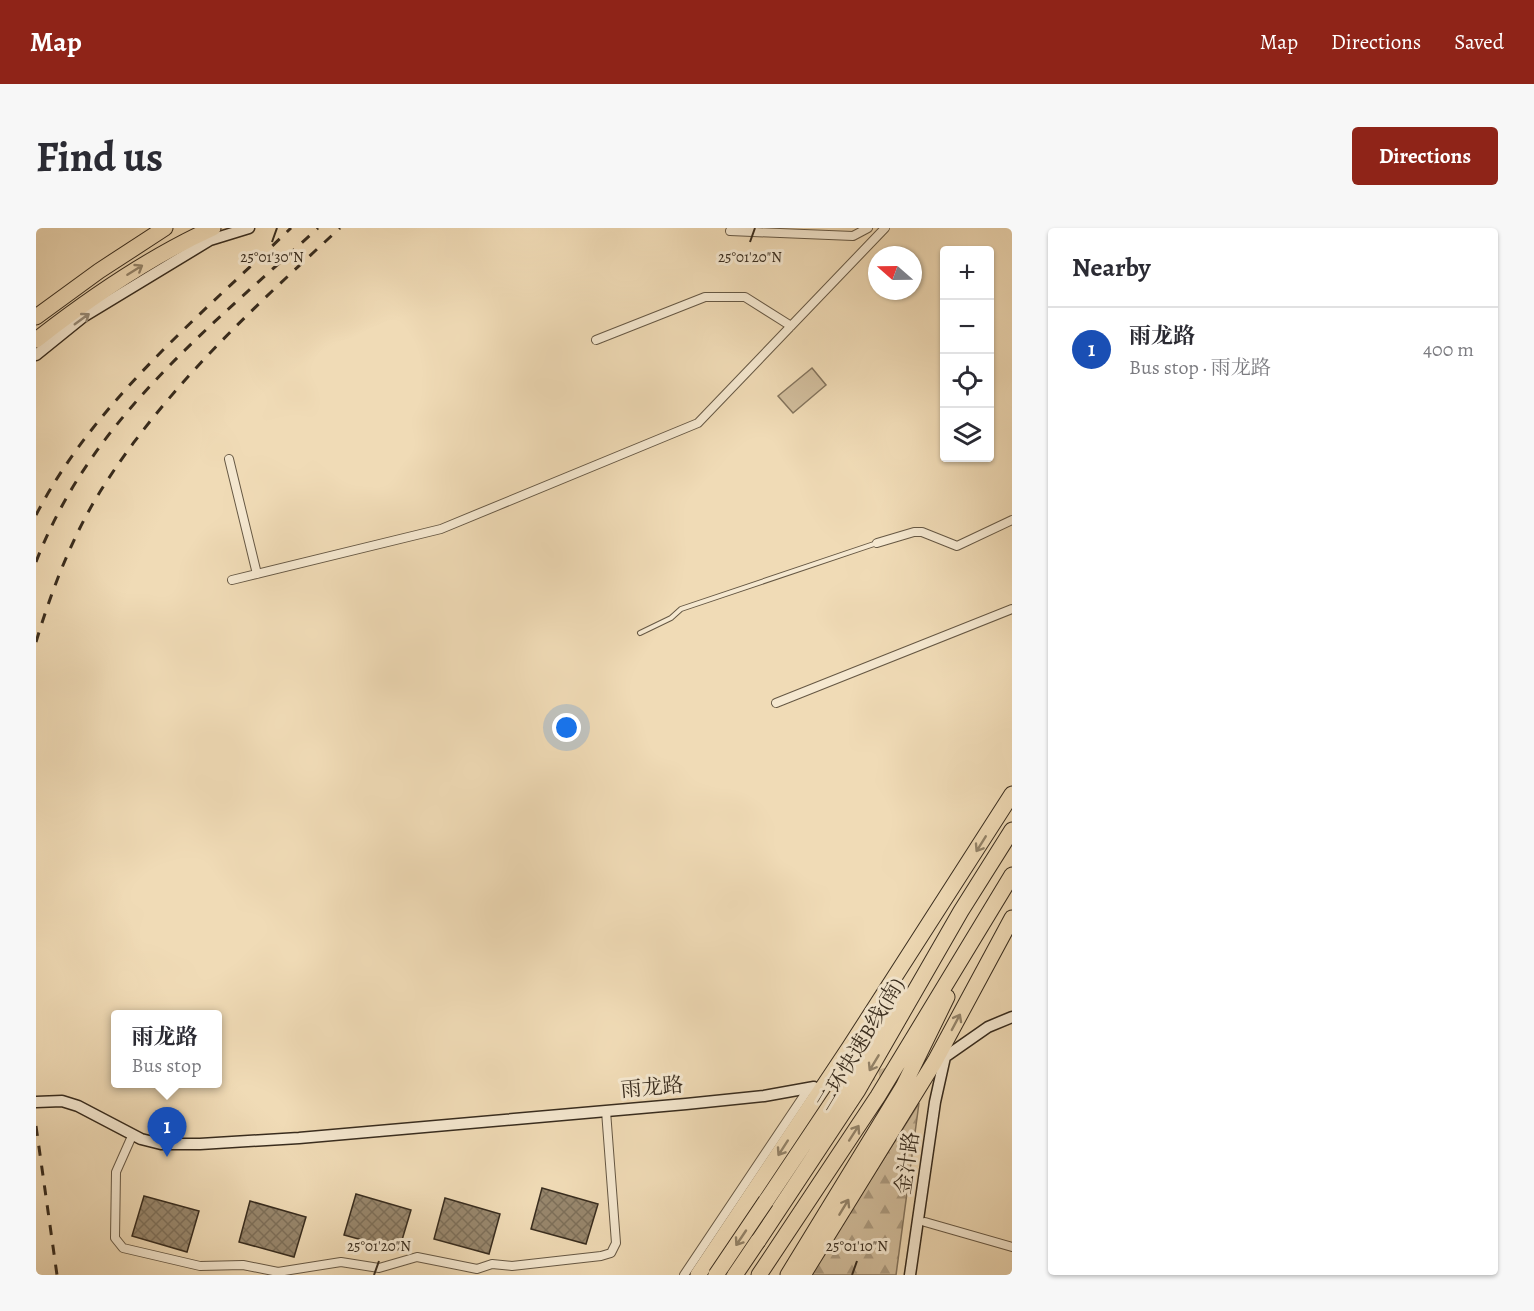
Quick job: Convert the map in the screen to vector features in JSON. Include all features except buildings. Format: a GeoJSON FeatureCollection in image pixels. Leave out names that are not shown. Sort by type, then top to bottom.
{"type":"FeatureCollection","features":[{"type":"Feature","properties":{"kind":"highway"},"geometry":{"type":"LineString","coordinates":[[36,318],[99,271],[165,228]]}},
{"type":"Feature","properties":{"kind":"highway"},"geometry":{"type":"LineString","coordinates":[[36,340],[68,315],[175,245],[213,228]]}},
{"type":"Feature","properties":{"kind":"highway"},"geometry":{"type":"LineString","coordinates":[[698,1275],[855,1040],[1012,794]]}},
{"type":"Feature","properties":{"kind":"highway","name":"二环快速B线(南)"},"geometry":{"type":"LineString","coordinates":[[735,1275],[858,1090],[976,885],[1012,830]]}},
{"type":"Feature","properties":{"kind":"highway"},"geometry":{"type":"LineString","coordinates":[[802,1275],[816,1242],[903,1087],[968,955],[1012,875]]}},
{"type":"Feature","properties":{"kind":"highway"},"geometry":{"type":"LineString","coordinates":[[759,1275],[872,1106],[1012,875]]}},
{"type":"Feature","properties":{"kind":"highway"},"geometry":{"type":"LineString","coordinates":[[716,1275],[976,885]]}},
{"type":"Feature","properties":{"kind":"highway"},"geometry":{"type":"LineString","coordinates":[[788,1275],[816,1242],[935,1060],[1012,918]]}},
{"type":"Feature","properties":{"kind":"street"},"geometry":{"type":"LineString","coordinates":[[36,308],[152,228]]}},
{"type":"Feature","properties":{"kind":"street"},"geometry":{"type":"LineString","coordinates":[[36,355],[83,317],[210,240],[249,228]]}},
{"type":"Feature","properties":{"kind":"street"},"geometry":{"type":"LineString","coordinates":[[730,231],[853,236],[868,228]]}},
{"type":"Feature","properties":{"kind":"street"},"geometry":{"type":"LineString","coordinates":[[232,580],[441,529],[698,423],[885,228]]}},
{"type":"Feature","properties":{"kind":"street"},"geometry":{"type":"LineString","coordinates":[[596,340],[705,297],[745,297],[791,326]]}},
{"type":"Feature","properties":{"kind":"street"},"geometry":{"type":"LineString","coordinates":[[229,459],[257,574]]}},
{"type":"Feature","properties":{"kind":"street"},"geometry":{"type":"LineString","coordinates":[[877,543],[914,532],[922,532],[957,546],[1012,520]]}},
{"type":"Feature","properties":{"kind":"street"},"geometry":{"type":"LineString","coordinates":[[776,703],[1012,609]]}},
{"type":"Feature","properties":{"kind":"street","name":"金汁路"},"geometry":{"type":"LineString","coordinates":[[910,1275],[943,1058],[988,1027],[1012,1017]]}},
{"type":"Feature","properties":{"kind":"street"},"geometry":{"type":"LineString","coordinates":[[684,1275],[812,1088]]}},
{"type":"Feature","properties":{"kind":"street","name":"雨龙路"},"geometry":{"type":"LineString","coordinates":[[36,1102],[62,1101],[78,1106],[132,1136],[161,1144],[200,1144],[298,1138],[606,1111],[764,1096],[812,1088]]}},
{"type":"Feature","properties":{"kind":"street"},"geometry":{"type":"LineString","coordinates":[[132,1136],[116,1172],[115,1238],[123,1248],[200,1266],[243,1264],[278,1272],[341,1262],[379,1268],[417,1257],[477,1269],[492,1264],[512,1266],[601,1256],[611,1252],[616,1244],[606,1111]]}},
{"type":"Feature","properties":{"kind":"street"},"geometry":{"type":"LineString","coordinates":[[925,1222],[1012,1247]]}},
{"type":"Feature","properties":{"kind":"lane"},"geometry":{"type":"LineString","coordinates":[[640,633],[671,618],[681,609],[877,543]]}},
{"type":"Feature","properties":{"kind":"green space"},"geometry":{"type":"Polygon","coordinates":[[[812,368],[826,385],[793,413],[778,396],[812,368]]]}},
{"type":"Feature","properties":{"kind":"green space"},"geometry":{"type":"Polygon","coordinates":[[[919,1103],[896,1275],[810,1275],[919,1103]]]}},
{"type":"Feature","properties":{"kind":"tunnel"},"geometry":{"type":"LineString","coordinates":[[820,1086],[896,1071]]}},
{"type":"Feature","properties":{"kind":"railway"},"geometry":{"type":"LineString","coordinates":[[36,515],[60,474],[88,434],[119,397],[186,327],[291,228]]}},
{"type":"Feature","properties":{"kind":"railway"},"geometry":{"type":"LineString","coordinates":[[36,562],[59,511],[88,464],[120,420],[195,340],[318,228]]}},
{"type":"Feature","properties":{"kind":"railway"},"geometry":{"type":"LineString","coordinates":[[36,642],[56,582],[82,524],[103,487],[128,451],[183,382],[213,350],[340,228]]}},
{"type":"Feature","properties":{"kind":"railway"},"geometry":{"type":"LineString","coordinates":[[36,1126],[57,1275]]}},
{"type":"Feature","properties":{"kind":"place","name":"雨龙路"},"geometry":{"type":"Point","coordinates":[167,1157]}}]}
